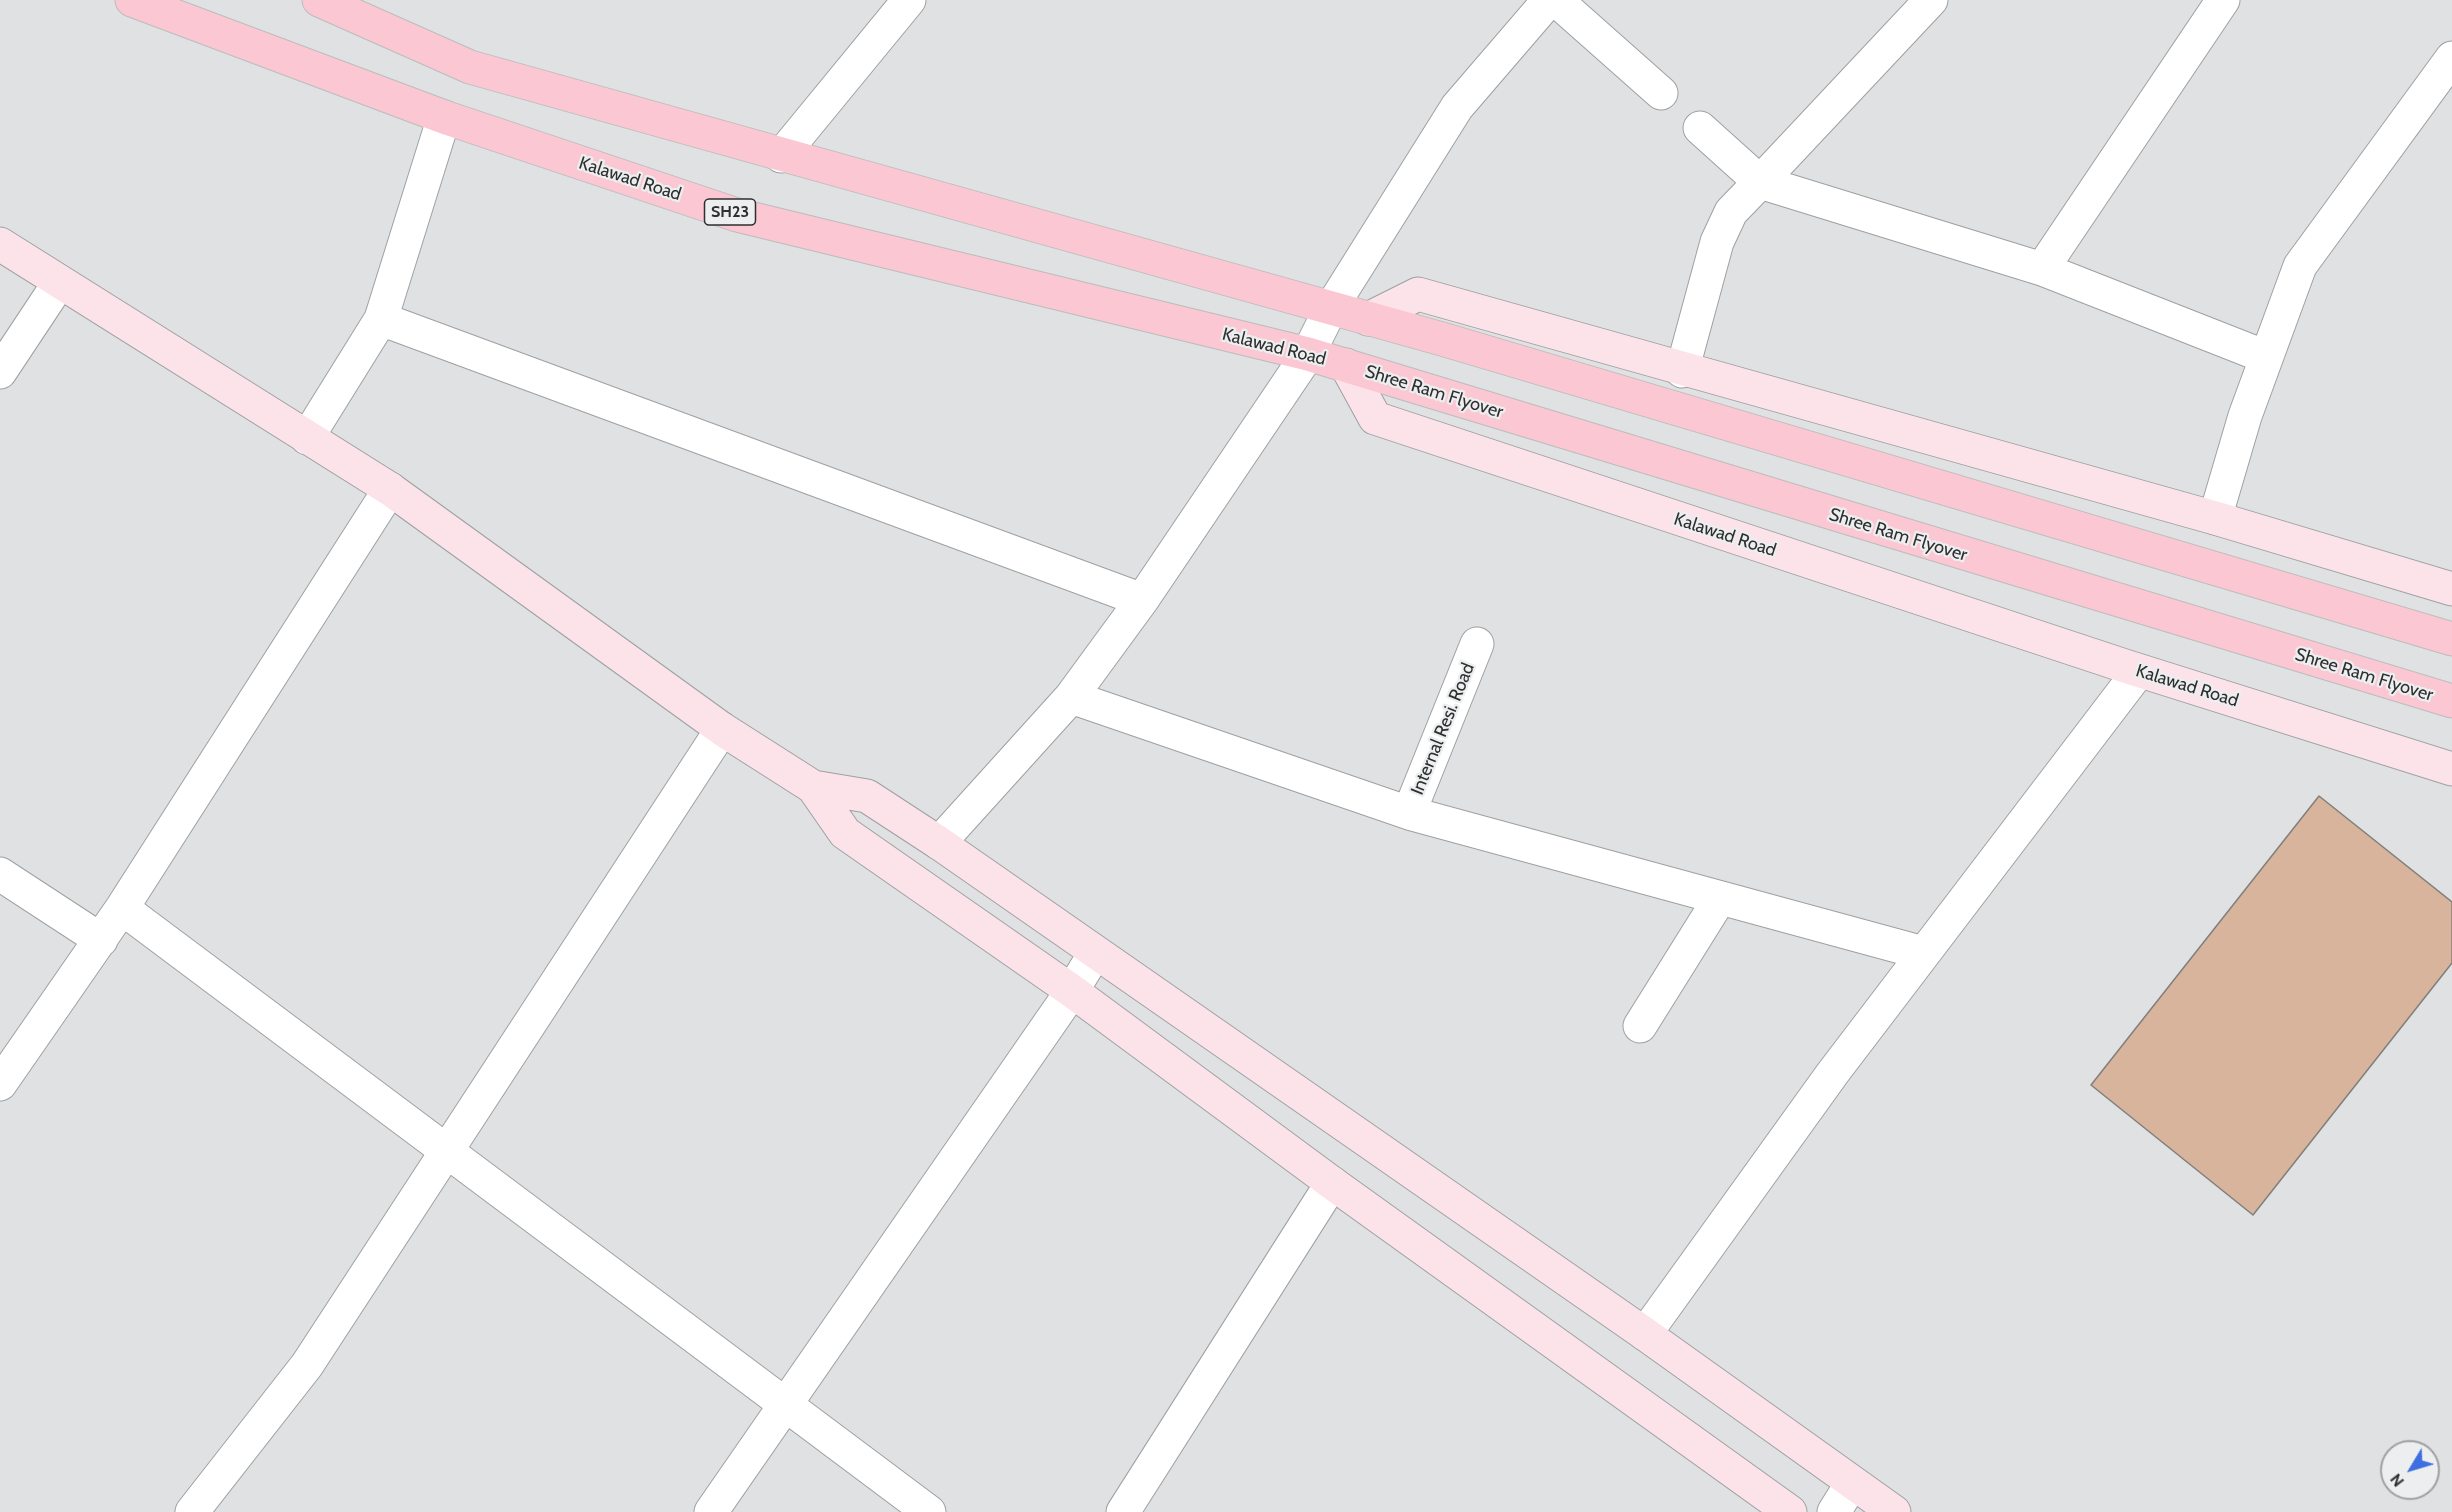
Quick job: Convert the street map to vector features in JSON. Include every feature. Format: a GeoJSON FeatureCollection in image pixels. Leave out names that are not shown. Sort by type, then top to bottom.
{"type":"FeatureCollection","features":[{"type":"Feature","properties":{"kind":"main road","name":"Kalawad Road"},"geometry":{"type":"LineString","coordinates":[[132,0],[444,117],[737,215],[1346,365]]}},
{"type":"Feature","properties":{"kind":"main road"},"geometry":{"type":"LineString","coordinates":[[319,0],[470,67],[781,156],[1442,339],[2452,639]]}},
{"type":"Feature","properties":{"kind":"main road","name":"Shree Ram Flyover"},"geometry":{"type":"LineString","coordinates":[[1346,365],[2452,701]]}},
{"type":"Feature","properties":{"kind":"street"},"geometry":{"type":"LineString","coordinates":[[781,156],[909,0]]}},
{"type":"Feature","properties":{"kind":"street"},"geometry":{"type":"LineString","coordinates":[[939,843],[1071,697],[1142,600],[1308,354],[1330,308],[1456,107],[1549,0]]}},
{"type":"Feature","properties":{"kind":"street"},"geometry":{"type":"LineString","coordinates":[[1556,0],[1661,93]]}},
{"type":"Feature","properties":{"kind":"street"},"geometry":{"type":"LineString","coordinates":[[1682,371],[1717,242],[1731,212],[1931,0]]}},
{"type":"Feature","properties":{"kind":"street"},"geometry":{"type":"LineString","coordinates":[[2042,269],[2223,0]]}},
{"type":"Feature","properties":{"kind":"street"},"geometry":{"type":"LineString","coordinates":[[2215,518],[2245,416],[2300,266],[2452,58]]}},
{"type":"Feature","properties":{"kind":"street"},"geometry":{"type":"LineString","coordinates":[[308,438],[381,319],[444,117]]}},
{"type":"Feature","properties":{"kind":"street"},"geometry":{"type":"LineString","coordinates":[[1700,128],[1760,182],[2042,269],[2266,357]]}},
{"type":"Feature","properties":{"kind":"street"},"geometry":{"type":"LineString","coordinates":[[0,244],[390,489],[722,729],[813,787],[845,833],[1072,991],[1332,1183],[1790,1512]]}},
{"type":"Feature","properties":{"kind":"street"},"geometry":{"type":"LineString","coordinates":[[0,372],[59,283]]}},
{"type":"Feature","properties":{"kind":"street"},"geometry":{"type":"LineString","coordinates":[[1368,319],[1418,294],[1682,371],[2215,518],[2452,589]]}},
{"type":"Feature","properties":{"kind":"street"},"geometry":{"type":"LineString","coordinates":[[381,319],[1142,600]]}},
{"type":"Feature","properties":{"kind":"street","name":"Kalawad Road"},"geometry":{"type":"LineString","coordinates":[[1346,365],[1375,418],[2139,671],[2452,769]]}},
{"type":"Feature","properties":{"kind":"street"},"geometry":{"type":"LineString","coordinates":[[0,1084],[122,908],[390,489]]}},
{"type":"Feature","properties":{"kind":"street","name":"Internal Resi. Road"},"geometry":{"type":"LineString","coordinates":[[1409,813],[1477,644]]}},
{"type":"Feature","properties":{"kind":"street"},"geometry":{"type":"LineString","coordinates":[[1645,1334],[1832,1074],[2139,671]]}},
{"type":"Feature","properties":{"kind":"street"},"geometry":{"type":"LineString","coordinates":[[1071,697],[1409,813],[1923,953]]}},
{"type":"Feature","properties":{"kind":"street"},"geometry":{"type":"LineString","coordinates":[[192,1512],[307,1365],[722,729]]}},
{"type":"Feature","properties":{"kind":"street"},"geometry":{"type":"LineString","coordinates":[[813,787],[867,796],[939,843],[1645,1334],[1894,1512]]}},
{"type":"Feature","properties":{"kind":"street"},"geometry":{"type":"LineString","coordinates":[[0,874],[101,940]]}},
{"type":"Feature","properties":{"kind":"street"},"geometry":{"type":"LineString","coordinates":[[1641,1026],[1720,898]]}},
{"type":"Feature","properties":{"kind":"street"},"geometry":{"type":"LineString","coordinates":[[122,908],[929,1512]]}},
{"type":"Feature","properties":{"kind":"street"},"geometry":{"type":"LineString","coordinates":[[711,1512],[1072,991],[1095,952]]}},
{"type":"Feature","properties":{"kind":"street"},"geometry":{"type":"LineString","coordinates":[[1124,1512],[1332,1183]]}},
{"type":"Feature","properties":{"kind":"street"},"geometry":{"type":"LineString","coordinates":[[1834,1512],[1852,1483]]}},
{"type":"Feature","properties":{"kind":"building"},"geometry":{"type":"Polygon","coordinates":[[[2319,796],[2452,902],[2452,963],[2253,1215],[2091,1085],[2319,796]]]}}]}
